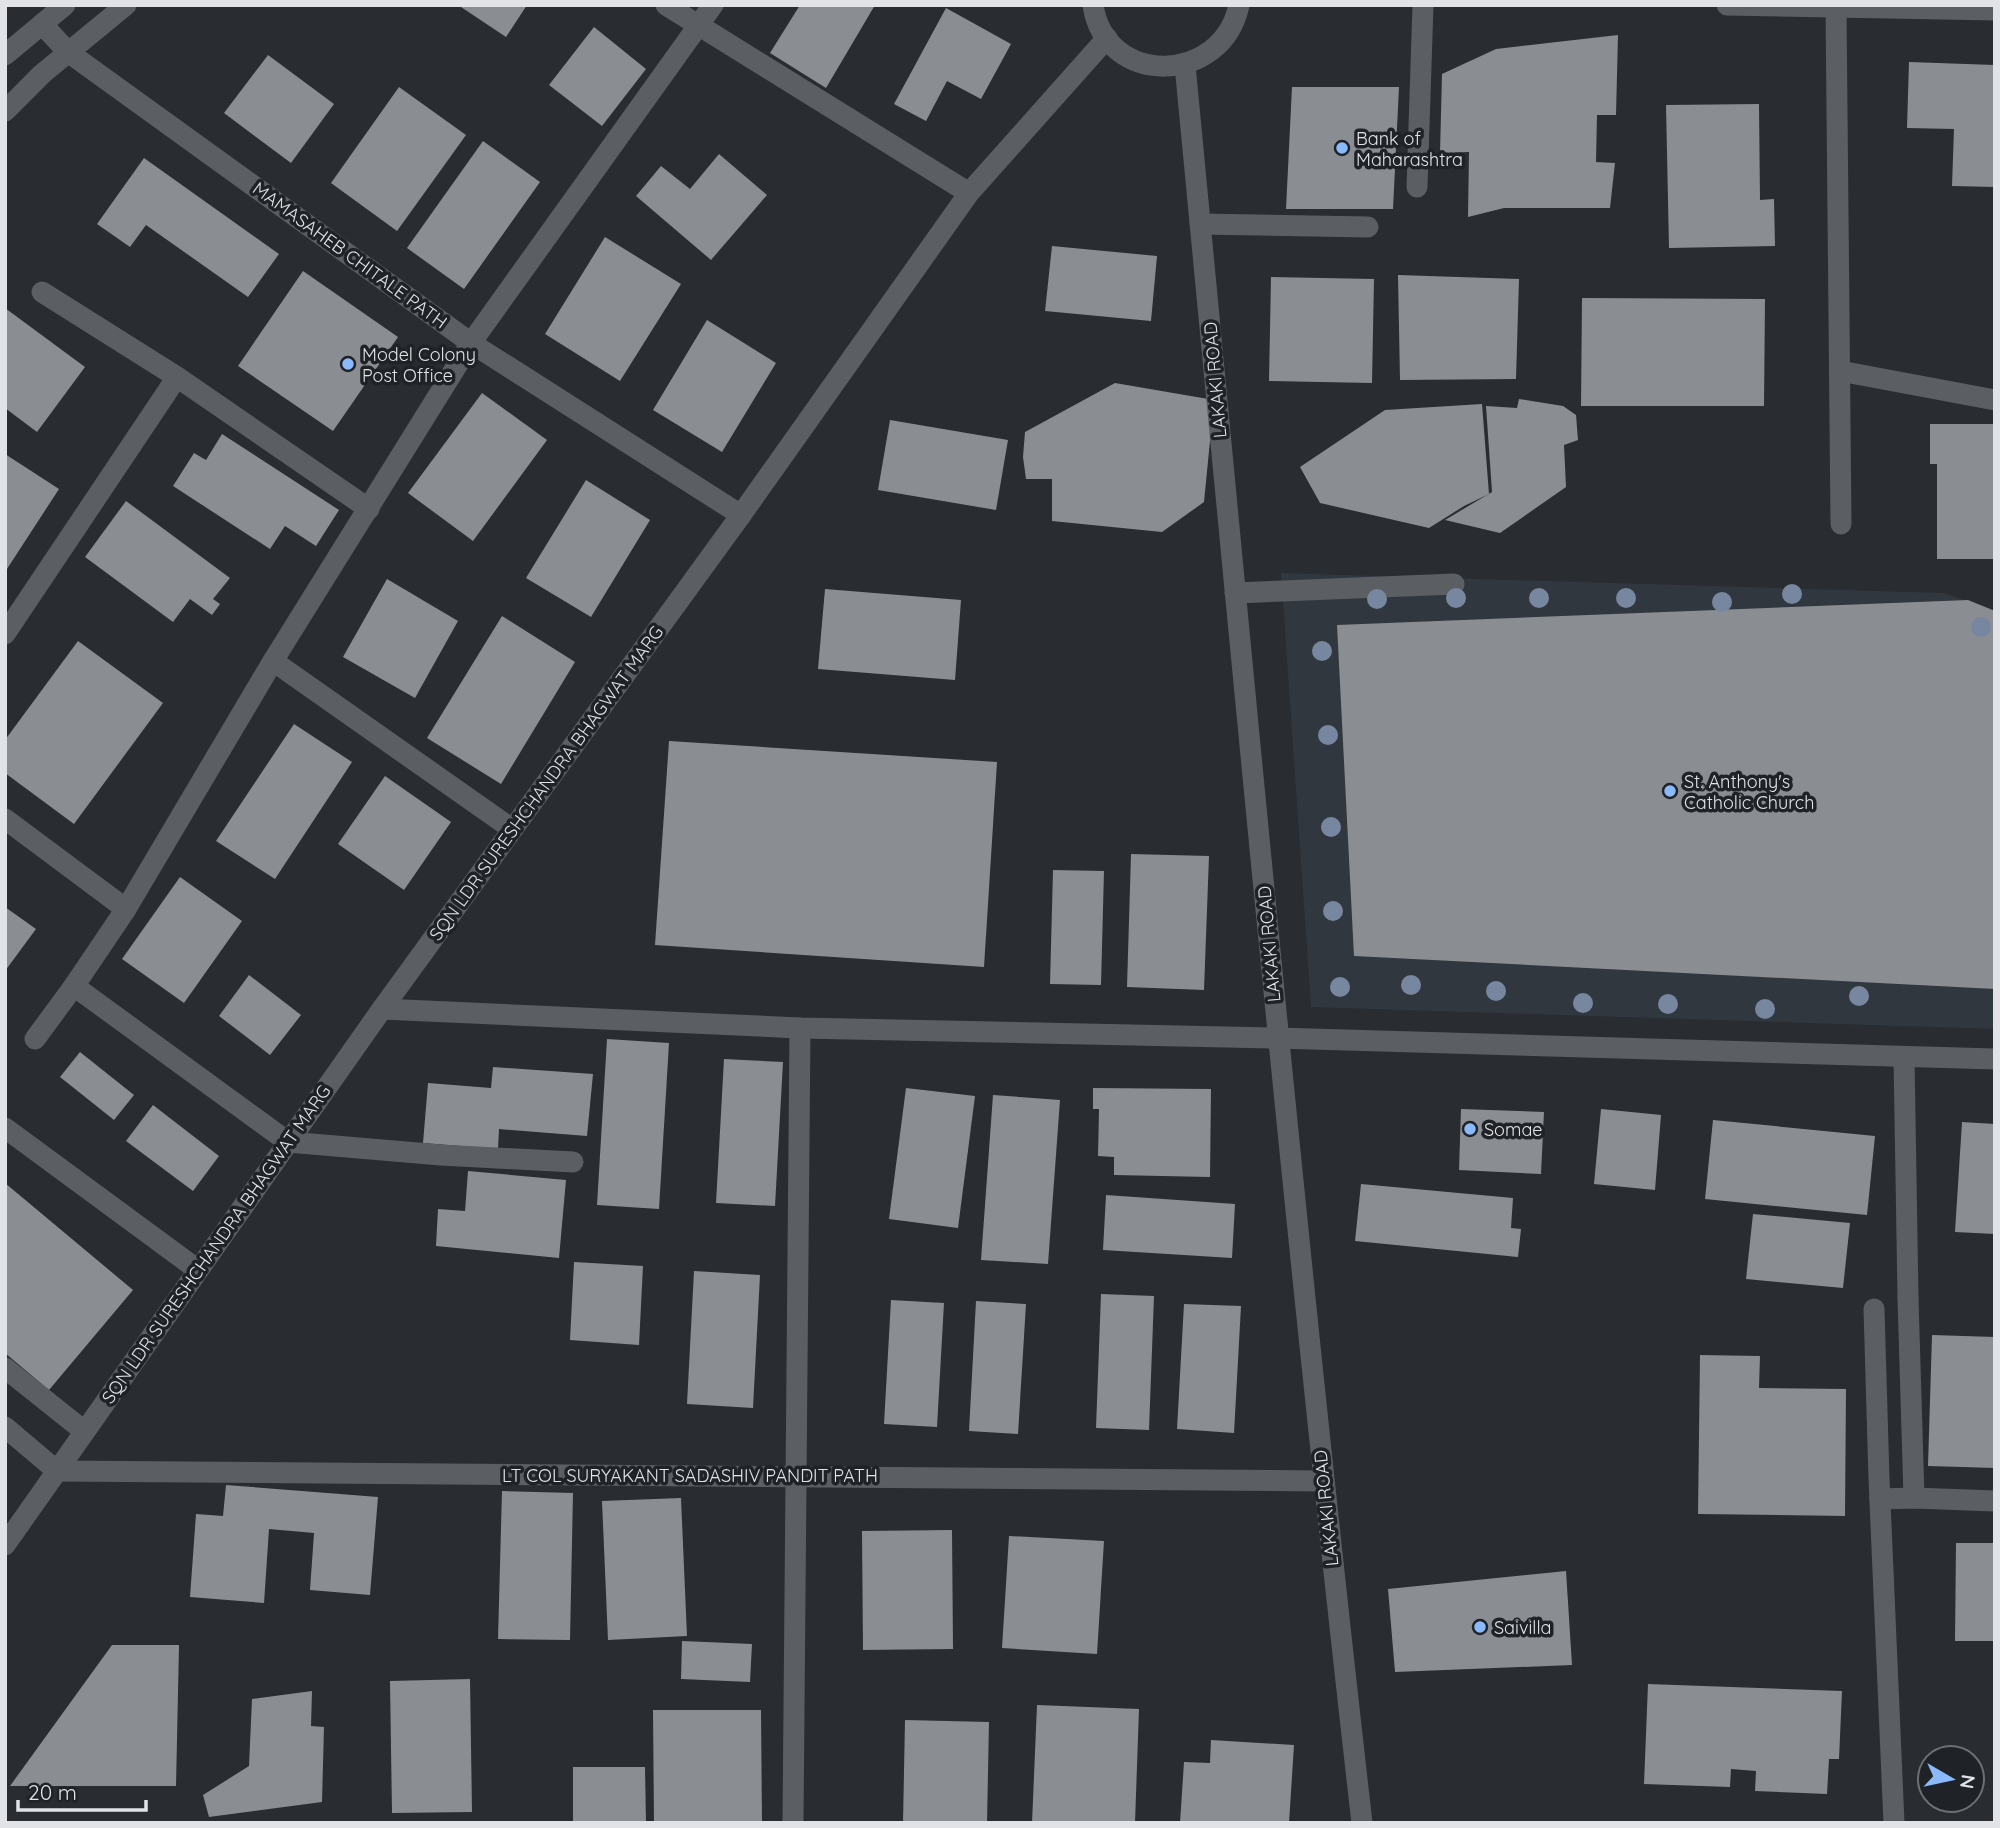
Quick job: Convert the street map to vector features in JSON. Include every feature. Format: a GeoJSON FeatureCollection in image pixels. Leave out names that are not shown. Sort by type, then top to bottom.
{"type":"FeatureCollection","features":[{"type":"Feature","properties":{"kind":"street"},"geometry":{"type":"LineString","coordinates":[[5,55],[65,5]]}},
{"type":"Feature","properties":{"kind":"street"},"geometry":{"type":"LineString","coordinates":[[5,111],[42,74],[126,5]]}},
{"type":"Feature","properties":{"kind":"street"},"geometry":{"type":"LineString","coordinates":[[666,5],[969,193]]}},
{"type":"Feature","properties":{"kind":"street"},"geometry":{"type":"LineString","coordinates":[[35,1039],[126,909],[273,661],[471,343],[713,5]]}},
{"type":"Feature","properties":{"kind":"street"},"geometry":{"type":"LineString","coordinates":[[1093,5],[1099,25],[1117,49],[1142,64],[1156,67],[1185,65],[1198,60],[1219,44],[1234,21],[1239,5]]}},
{"type":"Feature","properties":{"kind":"street"},"geometry":{"type":"LineString","coordinates":[[1417,187],[1423,5]]}},
{"type":"Feature","properties":{"kind":"street"},"geometry":{"type":"LineString","coordinates":[[1727,5],[1995,10]]}},
{"type":"Feature","properties":{"kind":"street"},"geometry":{"type":"LineString","coordinates":[[1836,7],[1841,524]]}},
{"type":"Feature","properties":{"kind":"street","name":"MAMASAHEB CHITALE PATH"},"geometry":{"type":"LineString","coordinates":[[42,24],[68,52],[471,343],[741,515]]}},
{"type":"Feature","properties":{"kind":"street","name":"SQN LDR SURESHCHANDRA BHAGWAT MARG"},"geometry":{"type":"LineString","coordinates":[[5,1545],[382,1009],[741,515],[969,193],[1107,38]]}},
{"type":"Feature","properties":{"kind":"street","name":"LAKAKI ROAD"},"geometry":{"type":"LineString","coordinates":[[1185,65],[1277,1038],[1362,1823]]}},
{"type":"Feature","properties":{"kind":"street"},"geometry":{"type":"LineString","coordinates":[[1200,224],[1368,228]]}},
{"type":"Feature","properties":{"kind":"street"},"geometry":{"type":"LineString","coordinates":[[43,292],[177,377],[369,509]]}},
{"type":"Feature","properties":{"kind":"street"},"geometry":{"type":"LineString","coordinates":[[1840,371],[1995,400]]}},
{"type":"Feature","properties":{"kind":"street"},"geometry":{"type":"LineString","coordinates":[[5,634],[177,377]]}},
{"type":"Feature","properties":{"kind":"street"},"geometry":{"type":"LineString","coordinates":[[1235,593],[1454,584]]}},
{"type":"Feature","properties":{"kind":"street"},"geometry":{"type":"LineString","coordinates":[[273,661],[512,830]]}},
{"type":"Feature","properties":{"kind":"street"},"geometry":{"type":"LineString","coordinates":[[5,819],[126,909]]}},
{"type":"Feature","properties":{"kind":"street"},"geometry":{"type":"LineString","coordinates":[[74,986],[288,1142],[441,1155],[573,1162]]}},
{"type":"Feature","properties":{"kind":"street"},"geometry":{"type":"LineString","coordinates":[[382,1009],[800,1028],[1277,1038],[1995,1059]]}},
{"type":"Feature","properties":{"kind":"street"},"geometry":{"type":"LineString","coordinates":[[793,1823],[800,1028]]}},
{"type":"Feature","properties":{"kind":"street"},"geometry":{"type":"LineString","coordinates":[[1904,1057],[1914,1498]]}},
{"type":"Feature","properties":{"kind":"street"},"geometry":{"type":"LineString","coordinates":[[5,1128],[198,1270]]}},
{"type":"Feature","properties":{"kind":"street"},"geometry":{"type":"LineString","coordinates":[[1874,1309],[1894,1823]]}},
{"type":"Feature","properties":{"kind":"street"},"geometry":{"type":"LineString","coordinates":[[5,1368],[84,1431]]}},
{"type":"Feature","properties":{"kind":"street"},"geometry":{"type":"LineString","coordinates":[[5,1427],[57,1471]]}},
{"type":"Feature","properties":{"kind":"street","name":"LT COL SURYAKANT SADASHIV PANDIT PATH"},"geometry":{"type":"LineString","coordinates":[[57,1471],[1323,1481]]}},
{"type":"Feature","properties":{"kind":"street"},"geometry":{"type":"LineString","coordinates":[[1880,1499],[1995,1502]]}},
{"type":"Feature","properties":{"kind":"shaded area","name":"St. Anthony's Catholic Church"},"geometry":{"type":"Polygon","coordinates":[[[1281,573],[1944,593],[1995,610],[1995,1029],[1311,1007],[1281,573]]]}},
{"type":"Feature","properties":{"kind":"building"},"geometry":{"type":"Polygon","coordinates":[[[458,5],[527,5],[506,37],[458,5]]]}},
{"type":"Feature","properties":{"kind":"building"},"geometry":{"type":"Polygon","coordinates":[[[800,5],[875,5],[826,88],[770,53],[800,5]]]}},
{"type":"Feature","properties":{"kind":"building"},"geometry":{"type":"Polygon","coordinates":[[[946,8],[1011,44],[981,99],[947,81],[926,121],[894,104],[946,8]]]}},
{"type":"Feature","properties":{"kind":"building"},"geometry":{"type":"Polygon","coordinates":[[[594,27],[646,69],[602,126],[549,85],[594,27]]]}},
{"type":"Feature","properties":{"kind":"building"},"geometry":{"type":"Polygon","coordinates":[[[1618,35],[1616,115],[1597,115],[1596,162],[1615,163],[1610,208],[1504,208],[1468,217],[1469,152],[1440,153],[1442,74],[1496,49],[1618,35]]]}},
{"type":"Feature","properties":{"kind":"building"},"geometry":{"type":"Polygon","coordinates":[[[268,55],[334,104],[291,163],[224,113],[268,55]]]}},
{"type":"Feature","properties":{"kind":"building"},"geometry":{"type":"Polygon","coordinates":[[[1909,62],[1995,65],[1995,187],[1952,186],[1954,129],[1907,128],[1909,62]]]}},
{"type":"Feature","properties":{"kind":"building"},"geometry":{"type":"Polygon","coordinates":[[[399,87],[466,135],[397,231],[331,183],[399,87]]]}},
{"type":"Feature","properties":{"kind":"building","name":"Bank of Maharashtra"},"geometry":{"type":"Polygon","coordinates":[[[1292,87],[1399,87],[1393,209],[1286,209],[1292,87]]]}},
{"type":"Feature","properties":{"kind":"building"},"geometry":{"type":"Polygon","coordinates":[[[1759,104],[1760,200],[1774,199],[1775,246],[1669,248],[1666,105],[1759,104]]]}},
{"type":"Feature","properties":{"kind":"building"},"geometry":{"type":"Polygon","coordinates":[[[483,141],[540,182],[464,289],[407,248],[483,141]]]}},
{"type":"Feature","properties":{"kind":"building"},"geometry":{"type":"Polygon","coordinates":[[[719,154],[767,195],[711,260],[636,196],[661,166],[690,189],[719,154]]]}},
{"type":"Feature","properties":{"kind":"building"},"geometry":{"type":"Polygon","coordinates":[[[144,158],[279,254],[248,297],[146,225],[130,247],[97,224],[144,158]]]}},
{"type":"Feature","properties":{"kind":"building"},"geometry":{"type":"Polygon","coordinates":[[[605,237],[681,284],[620,381],[545,334],[605,237]]]}},
{"type":"Feature","properties":{"kind":"building"},"geometry":{"type":"Polygon","coordinates":[[[1052,246],[1157,256],[1151,321],[1045,311],[1052,246]]]}},
{"type":"Feature","properties":{"kind":"building","name":"Model Colony Post Office"},"geometry":{"type":"Polygon","coordinates":[[[303,271],[398,337],[333,431],[238,366],[303,271]]]}},
{"type":"Feature","properties":{"kind":"building"},"geometry":{"type":"Polygon","coordinates":[[[1398,275],[1519,279],[1516,379],[1400,380],[1398,275]]]}},
{"type":"Feature","properties":{"kind":"building"},"geometry":{"type":"Polygon","coordinates":[[[1271,277],[1374,279],[1372,383],[1269,381],[1271,277]]]}},
{"type":"Feature","properties":{"kind":"building"},"geometry":{"type":"Polygon","coordinates":[[[1582,298],[1765,299],[1764,406],[1581,406],[1582,298]]]}},
{"type":"Feature","properties":{"kind":"building"},"geometry":{"type":"Polygon","coordinates":[[[5,308],[85,367],[37,432],[5,408],[5,308]]]}},
{"type":"Feature","properties":{"kind":"building"},"geometry":{"type":"Polygon","coordinates":[[[707,320],[776,363],[722,452],[653,410],[707,320]]]}},
{"type":"Feature","properties":{"kind":"building"},"geometry":{"type":"Polygon","coordinates":[[[1115,383],[1214,400],[1204,502],[1162,532],[1052,521],[1052,479],[1026,479],[1023,457],[1025,432],[1115,383]]]}},
{"type":"Feature","properties":{"kind":"building"},"geometry":{"type":"Polygon","coordinates":[[[482,393],[547,440],[473,541],[408,493],[482,393]]]}},
{"type":"Feature","properties":{"kind":"building"},"geometry":{"type":"Polygon","coordinates":[[[1519,399],[1563,406],[1576,415],[1578,440],[1564,445],[1566,487],[1500,533],[1445,520],[1492,492],[1486,406],[1517,408],[1519,399]]]}},
{"type":"Feature","properties":{"kind":"building"},"geometry":{"type":"Polygon","coordinates":[[[1482,404],[1489,494],[1429,528],[1320,503],[1300,467],[1385,410],[1482,404]]]}},
{"type":"Feature","properties":{"kind":"building"},"geometry":{"type":"Polygon","coordinates":[[[890,420],[1008,440],[996,510],[878,490],[890,420]]]}},
{"type":"Feature","properties":{"kind":"building"},"geometry":{"type":"Polygon","coordinates":[[[1930,424],[1995,424],[1995,559],[1937,559],[1937,464],[1930,464],[1930,424]]]}},
{"type":"Feature","properties":{"kind":"building"},"geometry":{"type":"Polygon","coordinates":[[[222,434],[339,510],[316,546],[285,526],[270,549],[173,486],[194,453],[206,460],[222,434]]]}},
{"type":"Feature","properties":{"kind":"building"},"geometry":{"type":"Polygon","coordinates":[[[5,454],[59,489],[5,572],[5,454]]]}},
{"type":"Feature","properties":{"kind":"building"},"geometry":{"type":"Polygon","coordinates":[[[586,480],[650,520],[591,617],[526,578],[586,480]]]}},
{"type":"Feature","properties":{"kind":"building"},"geometry":{"type":"Polygon","coordinates":[[[126,501],[230,578],[213,599],[220,604],[212,615],[190,599],[173,622],[85,557],[126,501]]]}},
{"type":"Feature","properties":{"kind":"building"},"geometry":{"type":"Polygon","coordinates":[[[387,579],[458,621],[415,698],[343,657],[387,579]]]}},
{"type":"Feature","properties":{"kind":"building"},"geometry":{"type":"Polygon","coordinates":[[[825,589],[961,600],[955,680],[818,669],[825,589]]]}},
{"type":"Feature","properties":{"kind":"building","name":"St. Anthony's Catholic Church"},"geometry":{"type":"Polygon","coordinates":[[[1968,600],[1995,611],[1995,989],[1354,956],[1337,625],[1968,600]]]}},
{"type":"Feature","properties":{"kind":"building"},"geometry":{"type":"Polygon","coordinates":[[[502,616],[575,662],[501,784],[427,738],[502,616]]]}},
{"type":"Feature","properties":{"kind":"building"},"geometry":{"type":"Polygon","coordinates":[[[78,641],[163,703],[74,824],[5,773],[5,740],[78,641]]]}},
{"type":"Feature","properties":{"kind":"building"},"geometry":{"type":"Polygon","coordinates":[[[294,724],[352,762],[275,879],[216,841],[294,724]]]}},
{"type":"Feature","properties":{"kind":"building"},"geometry":{"type":"Polygon","coordinates":[[[669,741],[997,762],[984,967],[655,945],[669,741]]]}},
{"type":"Feature","properties":{"kind":"building"},"geometry":{"type":"Polygon","coordinates":[[[385,776],[451,822],[404,890],[338,844],[385,776]]]}},
{"type":"Feature","properties":{"kind":"building"},"geometry":{"type":"Polygon","coordinates":[[[1131,854],[1209,856],[1204,990],[1127,987],[1131,854]]]}},
{"type":"Feature","properties":{"kind":"building"},"geometry":{"type":"Polygon","coordinates":[[[1053,870],[1104,871],[1101,985],[1050,984],[1053,870]]]}},
{"type":"Feature","properties":{"kind":"building"},"geometry":{"type":"Polygon","coordinates":[[[180,877],[242,921],[184,1003],[122,959],[180,877]]]}},
{"type":"Feature","properties":{"kind":"building"},"geometry":{"type":"Polygon","coordinates":[[[5,907],[36,929],[5,971],[5,907]]]}},
{"type":"Feature","properties":{"kind":"building"},"geometry":{"type":"Polygon","coordinates":[[[249,975],[301,1015],[270,1055],[219,1016],[249,975]]]}},
{"type":"Feature","properties":{"kind":"building"},"geometry":{"type":"Polygon","coordinates":[[[607,1039],[669,1043],[659,1209],[597,1205],[607,1039]]]}},
{"type":"Feature","properties":{"kind":"building"},"geometry":{"type":"Polygon","coordinates":[[[80,1052],[134,1095],[114,1120],[60,1077],[80,1052]]]}},
{"type":"Feature","properties":{"kind":"building"},"geometry":{"type":"Polygon","coordinates":[[[724,1059],[783,1062],[775,1206],[716,1203],[724,1059]]]}},
{"type":"Feature","properties":{"kind":"building"},"geometry":{"type":"Polygon","coordinates":[[[493,1067],[593,1074],[587,1136],[499,1129],[498,1149],[423,1143],[428,1083],[491,1088],[493,1067]]]}},
{"type":"Feature","properties":{"kind":"building"},"geometry":{"type":"Polygon","coordinates":[[[906,1088],[975,1096],[958,1228],[889,1219],[906,1088]]]}},
{"type":"Feature","properties":{"kind":"building"},"geometry":{"type":"Polygon","coordinates":[[[1093,1088],[1211,1089],[1210,1177],[1114,1175],[1114,1157],[1098,1156],[1099,1109],[1093,1109],[1093,1088]]]}},
{"type":"Feature","properties":{"kind":"building"},"geometry":{"type":"Polygon","coordinates":[[[993,1095],[1060,1100],[1048,1264],[981,1260],[993,1095]]]}},
{"type":"Feature","properties":{"kind":"building"},"geometry":{"type":"Polygon","coordinates":[[[153,1105],[219,1156],[193,1191],[126,1141],[153,1105]]]}},
{"type":"Feature","properties":{"kind":"building"},"geometry":{"type":"Polygon","coordinates":[[[1461,1109],[1544,1112],[1541,1174],[1459,1170],[1461,1109]]]}},
{"type":"Feature","properties":{"kind":"building"},"geometry":{"type":"Polygon","coordinates":[[[1601,1109],[1661,1115],[1655,1190],[1594,1184],[1601,1109]]]}},
{"type":"Feature","properties":{"kind":"building"},"geometry":{"type":"Polygon","coordinates":[[[1713,1120],[1875,1136],[1867,1215],[1705,1199],[1713,1120]]]}},
{"type":"Feature","properties":{"kind":"building"},"geometry":{"type":"Polygon","coordinates":[[[1962,1122],[1995,1124],[1995,1234],[1955,1232],[1962,1122]]]}},
{"type":"Feature","properties":{"kind":"building"},"geometry":{"type":"Polygon","coordinates":[[[468,1171],[566,1180],[559,1258],[436,1246],[438,1209],[465,1211],[468,1171]]]}},
{"type":"Feature","properties":{"kind":"building"},"geometry":{"type":"Polygon","coordinates":[[[5,1183],[133,1290],[49,1390],[5,1353],[5,1183]]]}},
{"type":"Feature","properties":{"kind":"building"},"geometry":{"type":"Polygon","coordinates":[[[1361,1184],[1513,1198],[1511,1228],[1521,1229],[1518,1257],[1355,1241],[1361,1184]]]}},
{"type":"Feature","properties":{"kind":"building"},"geometry":{"type":"Polygon","coordinates":[[[1106,1195],[1235,1204],[1232,1258],[1103,1250],[1106,1195]]]}},
{"type":"Feature","properties":{"kind":"building"},"geometry":{"type":"Polygon","coordinates":[[[1753,1214],[1850,1223],[1843,1288],[1746,1279],[1753,1214]]]}},
{"type":"Feature","properties":{"kind":"building"},"geometry":{"type":"Polygon","coordinates":[[[574,1262],[643,1266],[639,1345],[570,1340],[574,1262]]]}},
{"type":"Feature","properties":{"kind":"building"},"geometry":{"type":"Polygon","coordinates":[[[694,1271],[760,1275],[753,1408],[687,1404],[694,1271]]]}},
{"type":"Feature","properties":{"kind":"building"},"geometry":{"type":"Polygon","coordinates":[[[1101,1294],[1154,1296],[1149,1430],[1096,1428],[1101,1294]]]}},
{"type":"Feature","properties":{"kind":"building"},"geometry":{"type":"Polygon","coordinates":[[[891,1300],[944,1303],[937,1427],[884,1424],[891,1300]]]}},
{"type":"Feature","properties":{"kind":"building"},"geometry":{"type":"Polygon","coordinates":[[[976,1301],[1026,1304],[1018,1434],[969,1431],[976,1301]]]}},
{"type":"Feature","properties":{"kind":"building"},"geometry":{"type":"Polygon","coordinates":[[[1184,1304],[1241,1306],[1234,1433],[1177,1429],[1184,1304]]]}},
{"type":"Feature","properties":{"kind":"building"},"geometry":{"type":"Polygon","coordinates":[[[1932,1335],[1995,1337],[1995,1468],[1928,1466],[1932,1335]]]}},
{"type":"Feature","properties":{"kind":"building"},"geometry":{"type":"Polygon","coordinates":[[[1700,1355],[1760,1356],[1759,1388],[1846,1389],[1845,1516],[1698,1514],[1700,1355]]]}},
{"type":"Feature","properties":{"kind":"building"},"geometry":{"type":"Polygon","coordinates":[[[226,1485],[378,1497],[370,1595],[310,1590],[314,1533],[269,1529],[264,1603],[190,1597],[196,1514],[223,1516],[226,1485]]]}},
{"type":"Feature","properties":{"kind":"building"},"geometry":{"type":"Polygon","coordinates":[[[502,1491],[573,1493],[570,1640],[498,1639],[502,1491]]]}},
{"type":"Feature","properties":{"kind":"building"},"geometry":{"type":"Polygon","coordinates":[[[681,1498],[687,1636],[608,1640],[602,1501],[681,1498]]]}},
{"type":"Feature","properties":{"kind":"building"},"geometry":{"type":"Polygon","coordinates":[[[952,1530],[953,1649],[863,1650],[862,1531],[952,1530]]]}},
{"type":"Feature","properties":{"kind":"building"},"geometry":{"type":"Polygon","coordinates":[[[1009,1536],[1104,1541],[1097,1654],[1002,1648],[1009,1536]]]}},
{"type":"Feature","properties":{"kind":"building"},"geometry":{"type":"Polygon","coordinates":[[[1956,1543],[1995,1543],[1995,1641],[1955,1641],[1956,1543]]]}},
{"type":"Feature","properties":{"kind":"building","name":"Saivilla"},"geometry":{"type":"Polygon","coordinates":[[[1566,1571],[1572,1665],[1395,1672],[1388,1589],[1566,1571]]]}},
{"type":"Feature","properties":{"kind":"building"},"geometry":{"type":"Polygon","coordinates":[[[682,1641],[752,1644],[750,1682],[681,1679],[682,1641]]]}},
{"type":"Feature","properties":{"kind":"building"},"geometry":{"type":"Polygon","coordinates":[[[112,1645],[179,1645],[176,1786],[10,1786],[112,1645]]]}},
{"type":"Feature","properties":{"kind":"building"},"geometry":{"type":"Polygon","coordinates":[[[470,1679],[472,1812],[392,1813],[390,1681],[470,1679]]]}},
{"type":"Feature","properties":{"kind":"building"},"geometry":{"type":"Polygon","coordinates":[[[1648,1684],[1842,1691],[1839,1759],[1829,1759],[1827,1794],[1755,1791],[1756,1771],[1731,1769],[1730,1787],[1644,1784],[1648,1684]]]}},
{"type":"Feature","properties":{"kind":"building"},"geometry":{"type":"Polygon","coordinates":[[[312,1691],[311,1726],[324,1727],[322,1802],[209,1817],[203,1795],[249,1766],[252,1699],[312,1691]]]}},
{"type":"Feature","properties":{"kind":"building"},"geometry":{"type":"Polygon","coordinates":[[[1037,1705],[1139,1709],[1135,1823],[1032,1823],[1037,1705]]]}},
{"type":"Feature","properties":{"kind":"building"},"geometry":{"type":"Polygon","coordinates":[[[653,1710],[761,1710],[762,1823],[654,1823],[653,1710]]]}},
{"type":"Feature","properties":{"kind":"building"},"geometry":{"type":"Polygon","coordinates":[[[905,1720],[989,1722],[987,1823],[903,1823],[905,1720]]]}},
{"type":"Feature","properties":{"kind":"building"},"geometry":{"type":"Polygon","coordinates":[[[1211,1740],[1294,1745],[1289,1823],[1180,1823],[1184,1762],[1210,1763],[1211,1740]]]}},
{"type":"Feature","properties":{"kind":"building"},"geometry":{"type":"Polygon","coordinates":[[[573,1767],[645,1767],[646,1823],[573,1823],[573,1767]]]}},
{"type":"Feature","properties":{"kind":"place","name":"Bank of Maharashtra"},"geometry":{"type":"Point","coordinates":[1342,148]}},
{"type":"Feature","properties":{"kind":"place","name":"Model Colony Post Office"},"geometry":{"type":"Point","coordinates":[348,364]}},
{"type":"Feature","properties":{"kind":"place","name":"St. Anthony's Catholic Church"},"geometry":{"type":"Point","coordinates":[1670,791]}},
{"type":"Feature","properties":{"kind":"place","name":"Somae"},"geometry":{"type":"Point","coordinates":[1470,1129]}},
{"type":"Feature","properties":{"kind":"place","name":"Saivilla"},"geometry":{"type":"Point","coordinates":[1480,1627]}}]}
